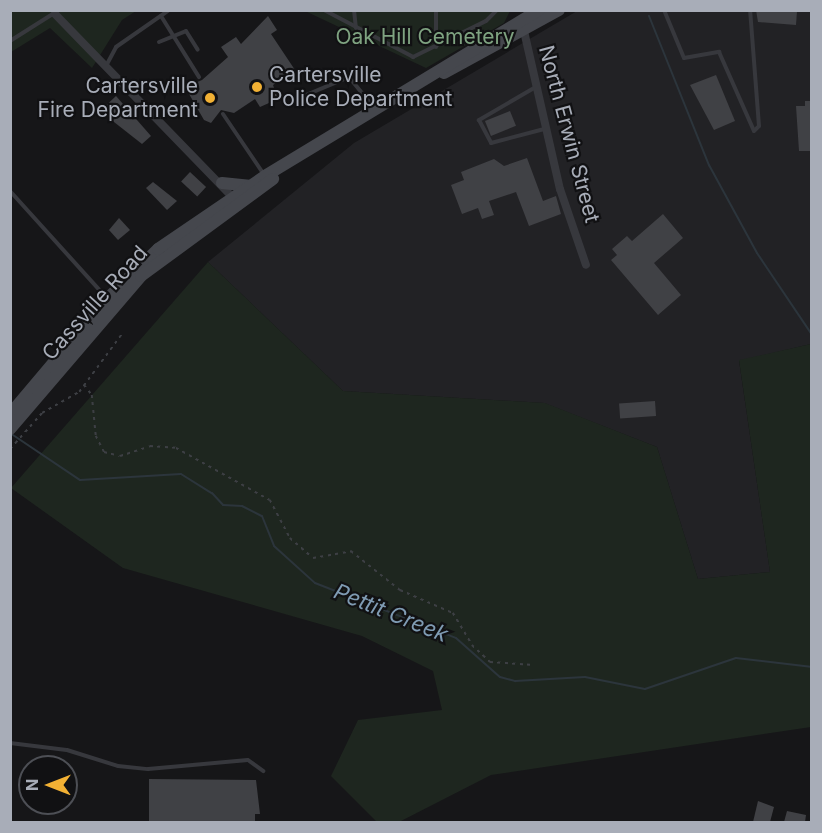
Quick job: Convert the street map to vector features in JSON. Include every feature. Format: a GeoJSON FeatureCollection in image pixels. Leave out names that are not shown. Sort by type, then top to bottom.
{"type":"FeatureCollection","features":[{"type":"Feature","properties":{"kind":"main road","name":"Cassville Road"},"geometry":{"type":"LineString","coordinates":[[10,429],[23,407],[108,298],[158,249],[374,109],[539,10]]}},
{"type":"Feature","properties":{"kind":"main road","name":"Cassville Road"},"geometry":{"type":"LineString","coordinates":[[524,20],[559,10]]}},
{"type":"Feature","properties":{"kind":"main road","name":"Cassville Road"},"geometry":{"type":"LineString","coordinates":[[10,414],[23,407],[141,276],[236,200],[250,186],[307,152]]}},
{"type":"Feature","properties":{"kind":"main road"},"geometry":{"type":"LineString","coordinates":[[222,183],[250,186]]}},
{"type":"Feature","properties":{"kind":"street"},"geometry":{"type":"LineString","coordinates":[[57,12],[106,67],[222,183],[236,200]]}},
{"type":"Feature","properties":{"kind":"street","name":"North Erwin Street"},"geometry":{"type":"LineString","coordinates":[[524,20],[534,88],[544,129],[586,265]]}},
{"type":"Feature","properties":{"kind":"lane"},"geometry":{"type":"LineString","coordinates":[[106,67],[116,47],[170,10]]}},
{"type":"Feature","properties":{"kind":"lane"},"geometry":{"type":"LineString","coordinates":[[324,10],[410,57],[436,47],[486,21],[497,10]]}},
{"type":"Feature","properties":{"kind":"lane"},"geometry":{"type":"LineString","coordinates":[[354,10],[356,28]]}},
{"type":"Feature","properties":{"kind":"lane"},"geometry":{"type":"LineString","coordinates":[[436,10],[436,47]]}},
{"type":"Feature","properties":{"kind":"lane"},"geometry":{"type":"LineString","coordinates":[[664,10],[684,58],[721,55],[754,131],[759,126],[750,10]]}},
{"type":"Feature","properties":{"kind":"lane"},"geometry":{"type":"LineString","coordinates":[[10,42],[57,12]]}},
{"type":"Feature","properties":{"kind":"lane"},"geometry":{"type":"LineString","coordinates":[[161,16],[199,77]]}},
{"type":"Feature","properties":{"kind":"lane"},"geometry":{"type":"LineString","coordinates":[[159,42],[186,31],[198,50]]}},
{"type":"Feature","properties":{"kind":"lane"},"geometry":{"type":"LineString","coordinates":[[306,95],[349,77],[374,109]]}},
{"type":"Feature","properties":{"kind":"lane"},"geometry":{"type":"LineString","coordinates":[[534,88],[479,120],[491,143],[520,139],[544,129]]}},
{"type":"Feature","properties":{"kind":"lane"},"geometry":{"type":"LineString","coordinates":[[223,114],[265,176]]}},
{"type":"Feature","properties":{"kind":"lane"},"geometry":{"type":"LineString","coordinates":[[10,191],[108,298]]}},
{"type":"Feature","properties":{"kind":"lane"},"geometry":{"type":"LineString","coordinates":[[10,743],[67,750],[118,766],[148,769],[248,760],[263,771]]}},
{"type":"Feature","properties":{"kind":"path"},"geometry":{"type":"LineString","coordinates":[[10,449],[42,413],[83,386],[121,335]]}},
{"type":"Feature","properties":{"kind":"path"},"geometry":{"type":"LineString","coordinates":[[83,386],[92,395],[96,436],[104,452],[120,456],[150,446],[176,448],[270,500],[290,538],[313,558],[351,551],[400,590],[453,613],[472,645],[490,662],[534,665]]}},
{"type":"Feature","properties":{"kind":"shaded area"},"geometry":{"type":"Polygon","coordinates":[[[577,11],[811,11],[811,344],[739,361],[770,572],[698,579],[657,447],[544,403],[343,391],[208,262],[354,143],[577,11]]]}},
{"type":"Feature","properties":{"kind":"green space"},"geometry":{"type":"Polygon","coordinates":[[[10,11],[136,11],[122,20],[92,68],[50,28],[11,52],[10,11]]]}},
{"type":"Feature","properties":{"kind":"green space","name":"Oak Hill Cemetery"},"geometry":{"type":"Polygon","coordinates":[[[305,11],[510,11],[504,23],[426,68],[305,11]]]}},
{"type":"Feature","properties":{"kind":"green space"},"geometry":{"type":"Polygon","coordinates":[[[208,262],[343,391],[545,403],[657,447],[698,579],[770,572],[739,360],[811,344],[811,727],[491,775],[399,822],[377,822],[331,776],[358,720],[442,710],[433,671],[362,636],[123,568],[11,488],[208,262]]]}},
{"type":"Feature","properties":{"kind":"building"},"geometry":{"type":"Polygon","coordinates":[[[756,10],[797,11],[796,25],[758,22],[756,10]]]}},
{"type":"Feature","properties":{"kind":"building"},"geometry":{"type":"Polygon","coordinates":[[[268,16],[277,30],[271,34],[295,70],[273,85],[278,99],[260,107],[255,99],[234,113],[221,110],[211,123],[204,120],[185,87],[202,80],[228,57],[221,47],[236,37],[241,44],[268,16]]]}},
{"type":"Feature","properties":{"kind":"building"},"geometry":{"type":"Polygon","coordinates":[[[716,75],[735,121],[714,130],[690,85],[716,75]]]}},
{"type":"Feature","properties":{"kind":"building"},"geometry":{"type":"Polygon","coordinates":[[[116,96],[151,136],[142,144],[100,111],[116,96]]]}},
{"type":"Feature","properties":{"kind":"building"},"geometry":{"type":"Polygon","coordinates":[[[805,101],[812,101],[812,151],[799,151],[796,106],[805,106],[805,101]]]}},
{"type":"Feature","properties":{"kind":"building"},"geometry":{"type":"Polygon","coordinates":[[[510,111],[516,126],[491,136],[485,121],[510,111]]]}},
{"type":"Feature","properties":{"kind":"building"},"geometry":{"type":"Polygon","coordinates":[[[527,158],[543,201],[556,196],[561,214],[529,226],[516,192],[489,201],[494,215],[482,219],[478,208],[462,214],[451,185],[464,180],[461,172],[494,159],[504,166],[527,158]]]}},
{"type":"Feature","properties":{"kind":"building"},"geometry":{"type":"Polygon","coordinates":[[[190,172],[206,187],[197,197],[181,182],[190,172]]]}},
{"type":"Feature","properties":{"kind":"building"},"geometry":{"type":"Polygon","coordinates":[[[153,182],[177,201],[167,210],[146,188],[153,182]]]}},
{"type":"Feature","properties":{"kind":"building"},"geometry":{"type":"Polygon","coordinates":[[[663,214],[683,238],[654,263],[681,295],[658,315],[611,260],[617,255],[612,249],[627,236],[632,241],[663,214]]]}},
{"type":"Feature","properties":{"kind":"building"},"geometry":{"type":"Polygon","coordinates":[[[119,218],[130,230],[118,240],[109,230],[119,218]]]}},
{"type":"Feature","properties":{"kind":"building"},"geometry":{"type":"Polygon","coordinates":[[[655,401],[656,416],[620,418],[619,404],[655,401]]]}},
{"type":"Feature","properties":{"kind":"building"},"geometry":{"type":"Polygon","coordinates":[[[149,779],[256,780],[260,814],[255,814],[255,822],[149,822],[149,779]]]}},
{"type":"Feature","properties":{"kind":"building"},"geometry":{"type":"Polygon","coordinates":[[[758,801],[774,807],[770,822],[753,822],[758,801]]]}},
{"type":"Feature","properties":{"kind":"building"},"geometry":{"type":"Polygon","coordinates":[[[787,811],[806,815],[805,822],[784,822],[787,811]]]}},
{"type":"Feature","properties":{"kind":"waterway"},"geometry":{"type":"LineString","coordinates":[[649,16],[709,165],[757,253],[812,335]]}},
{"type":"Feature","properties":{"kind":"waterway","name":"Pettit Creek"},"geometry":{"type":"LineString","coordinates":[[10,433],[80,480],[181,474],[212,493],[223,505],[242,506],[262,516],[274,546],[315,583],[456,638],[500,677],[515,681],[585,677],[645,689],[736,658],[812,667]]}},
{"type":"Feature","properties":{"kind":"place","name":"Cartersville Police Department"},"geometry":{"type":"Point","coordinates":[257,87]}},
{"type":"Feature","properties":{"kind":"place","name":"Cartersville Fire Department"},"geometry":{"type":"Point","coordinates":[210,98]}}]}
